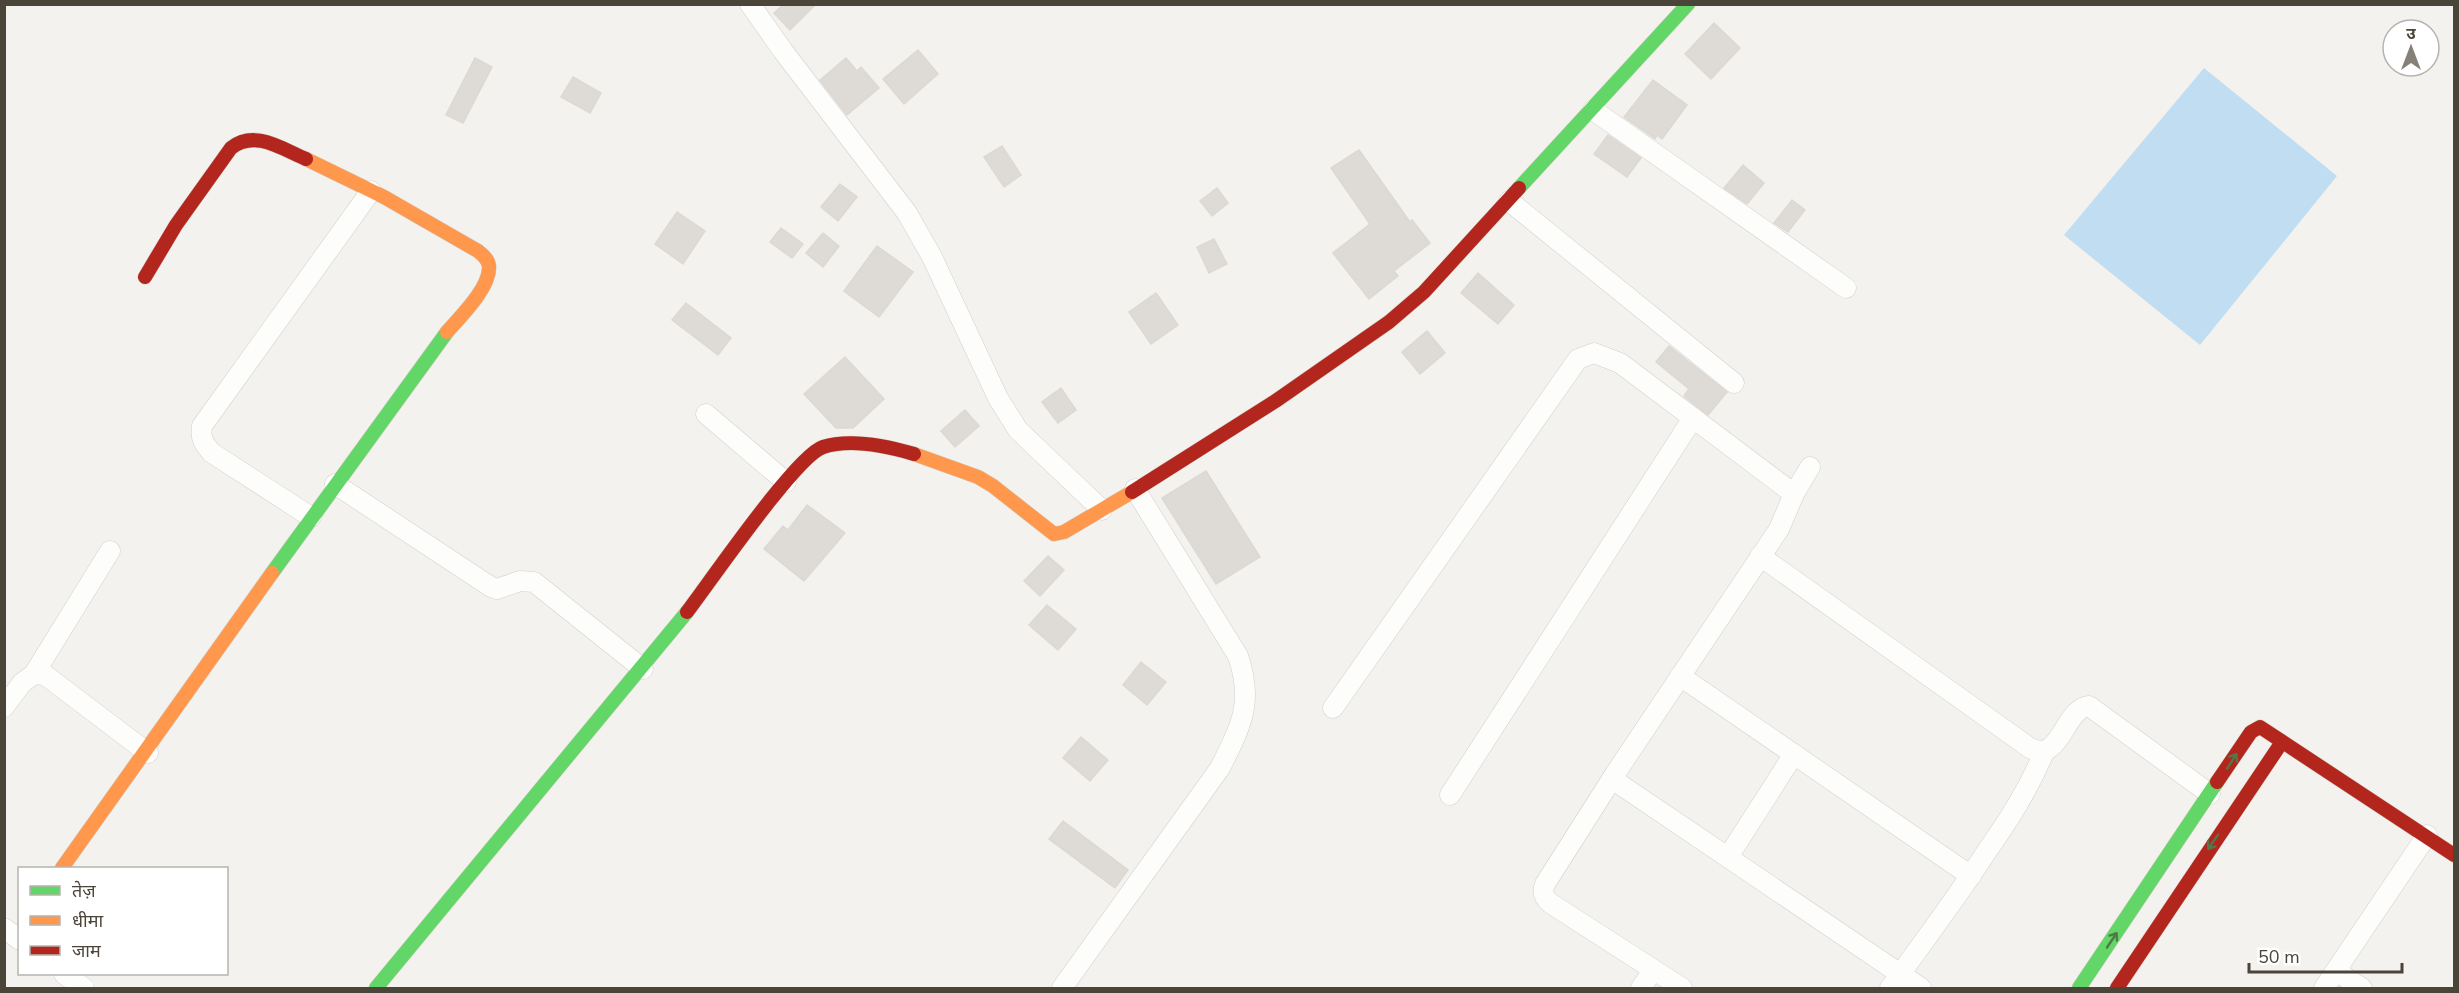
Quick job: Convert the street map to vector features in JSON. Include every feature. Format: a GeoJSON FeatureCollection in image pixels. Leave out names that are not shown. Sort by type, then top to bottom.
{"type":"FeatureCollection","features":[{"type":"Feature","properties":{"kind":"street"},"geometry":{"type":"LineString","coordinates":[[750,4],[783,51],[907,213],[932,257],[998,398],[1018,430],[1102,510]]}},
{"type":"Feature","properties":{"kind":"street"},"geometry":{"type":"LineString","coordinates":[[376,988],[643,669],[786,482],[815,451],[834,444],[891,449],[967,471],[993,486],[1054,534],[1064,532],[1217,441],[1382,330],[1424,292],[1688,4]]}},
{"type":"Feature","properties":{"kind":"street"},"geometry":{"type":"LineString","coordinates":[[1593,110],[1846,288]]}},
{"type":"Feature","properties":{"kind":"street"},"geometry":{"type":"LineString","coordinates":[[63,867],[148,753],[311,517],[436,345],[481,290],[490,267],[486,258],[478,251],[420,215],[307,159],[248,138],[231,148],[176,225],[144,277]]}},
{"type":"Feature","properties":{"kind":"street"},"geometry":{"type":"LineString","coordinates":[[311,517],[212,453],[204,444],[201,435],[202,426],[371,191]]}},
{"type":"Feature","properties":{"kind":"street"},"geometry":{"type":"LineString","coordinates":[[1509,201],[1734,383]]}},
{"type":"Feature","properties":{"kind":"street"},"geometry":{"type":"LineString","coordinates":[[1333,708],[1578,359],[1594,353],[1620,363],[1794,494]]}},
{"type":"Feature","properties":{"kind":"street"},"geometry":{"type":"LineString","coordinates":[[706,414],[786,482]]}},
{"type":"Feature","properties":{"kind":"street"},"geometry":{"type":"LineString","coordinates":[[1450,795],[1693,418]]}},
{"type":"Feature","properties":{"kind":"street"},"geometry":{"type":"LineString","coordinates":[[1682,988],[1550,903],[1545,899],[1543,891],[1612,779],[1779,529],[1794,494],[1810,467]]}},
{"type":"Feature","properties":{"kind":"street"},"geometry":{"type":"LineString","coordinates":[[335,484],[491,587],[497,589],[520,581],[534,582],[643,669]]}},
{"type":"Feature","properties":{"kind":"street"},"geometry":{"type":"LineString","coordinates":[[1062,988],[1220,768],[1235,738],[1245,709],[1247,692],[1245,674],[1238,656],[1135,489]]}},
{"type":"Feature","properties":{"kind":"street"},"geometry":{"type":"LineString","coordinates":[[4,707],[22,683],[34,674],[110,551]]}},
{"type":"Feature","properties":{"kind":"street"},"geometry":{"type":"LineString","coordinates":[[1760,556],[2030,748],[2044,752],[2052,747],[2080,709],[2089,706],[2210,794]]}},
{"type":"Feature","properties":{"kind":"street"},"geometry":{"type":"LineString","coordinates":[[34,674],[45,675],[148,753]]}},
{"type":"Feature","properties":{"kind":"street"},"geometry":{"type":"LineString","coordinates":[[1680,676],[1971,876]]}},
{"type":"Feature","properties":{"kind":"street"},"geometry":{"type":"LineString","coordinates":[[2079,988],[2255,729],[2265,729],[2454,855]]}},
{"type":"Feature","properties":{"kind":"street"},"geometry":{"type":"LineString","coordinates":[[2117,988],[2282,742]]}},
{"type":"Feature","properties":{"kind":"street"},"geometry":{"type":"LineString","coordinates":[[1895,981],[1971,876],[2027,792],[2044,752]]}},
{"type":"Feature","properties":{"kind":"street"},"geometry":{"type":"LineString","coordinates":[[1728,857],[1794,754]]}},
{"type":"Feature","properties":{"kind":"street"},"geometry":{"type":"LineString","coordinates":[[1612,779],[1728,857],[1895,981],[1921,988]]}},
{"type":"Feature","properties":{"kind":"street"},"geometry":{"type":"LineString","coordinates":[[2324,988],[2427,835]]}},
{"type":"Feature","properties":{"kind":"street"},"geometry":{"type":"LineString","coordinates":[[1641,988],[1653,970]]}},
{"type":"Feature","properties":{"kind":"street"},"geometry":{"type":"LineString","coordinates":[[2336,971],[2362,988]]}},
{"type":"Feature","properties":{"kind":"street"},"geometry":{"type":"LineString","coordinates":[[65,975],[84,988]]}},
{"type":"Feature","properties":{"kind":"water"},"geometry":{"type":"Polygon","coordinates":[[[2204,68],[2337,176],[2200,345],[2064,235],[2204,68]]]}},
{"type":"Feature","properties":{"kind":"building"},"geometry":{"type":"Polygon","coordinates":[[[784,4],[816,4],[790,30],[774,13],[784,4]]]}},
{"type":"Feature","properties":{"kind":"building"},"geometry":{"type":"Polygon","coordinates":[[[1714,23],[1740,48],[1711,79],[1685,54],[1714,23]]]}},
{"type":"Feature","properties":{"kind":"building"},"geometry":{"type":"Polygon","coordinates":[[[918,50],[938,74],[904,104],[883,79],[918,50]]]}},
{"type":"Feature","properties":{"kind":"building"},"geometry":{"type":"Polygon","coordinates":[[[475,58],[492,67],[463,123],[446,115],[475,58]]]}},
{"type":"Feature","properties":{"kind":"building"},"geometry":{"type":"Polygon","coordinates":[[[846,58],[857,71],[861,67],[879,88],[847,115],[820,80],[846,58]]]}},
{"type":"Feature","properties":{"kind":"building"},"geometry":{"type":"Polygon","coordinates":[[[573,77],[601,93],[590,113],[561,97],[573,77]]]}},
{"type":"Feature","properties":{"kind":"building"},"geometry":{"type":"Polygon","coordinates":[[[1653,80],[1687,105],[1662,139],[1657,135],[1655,139],[1624,117],[1653,80]]]}},
{"type":"Feature","properties":{"kind":"building"},"geometry":{"type":"Polygon","coordinates":[[[1608,135],[1641,158],[1627,177],[1594,154],[1608,135]]]}},
{"type":"Feature","properties":{"kind":"building"},"geometry":{"type":"Polygon","coordinates":[[[1002,146],[1021,175],[1004,187],[984,157],[1002,146]]]}},
{"type":"Feature","properties":{"kind":"building"},"geometry":{"type":"Polygon","coordinates":[[[1359,150],[1410,222],[1412,220],[1430,243],[1394,271],[1398,276],[1369,299],[1333,253],[1370,224],[1331,168],[1359,150]]]}},
{"type":"Feature","properties":{"kind":"building"},"geometry":{"type":"Polygon","coordinates":[[[1743,165],[1764,183],[1747,204],[1724,188],[1743,165]]]}},
{"type":"Feature","properties":{"kind":"building"},"geometry":{"type":"Polygon","coordinates":[[[840,184],[857,197],[838,221],[821,207],[840,184]]]}},
{"type":"Feature","properties":{"kind":"building"},"geometry":{"type":"Polygon","coordinates":[[[1217,188],[1228,203],[1212,216],[1200,201],[1217,188]]]}},
{"type":"Feature","properties":{"kind":"building"},"geometry":{"type":"Polygon","coordinates":[[[1792,200],[1805,210],[1788,232],[1774,223],[1792,200]]]}},
{"type":"Feature","properties":{"kind":"building"},"geometry":{"type":"Polygon","coordinates":[[[677,212],[705,231],[683,264],[655,244],[677,212]]]}},
{"type":"Feature","properties":{"kind":"building"},"geometry":{"type":"Polygon","coordinates":[[[781,228],[803,244],[792,258],[770,242],[781,228]]]}},
{"type":"Feature","properties":{"kind":"building"},"geometry":{"type":"Polygon","coordinates":[[[823,233],[839,246],[823,267],[806,253],[823,233]]]}},
{"type":"Feature","properties":{"kind":"building"},"geometry":{"type":"Polygon","coordinates":[[[1214,239],[1227,264],[1209,273],[1197,247],[1214,239]]]}},
{"type":"Feature","properties":{"kind":"building"},"geometry":{"type":"Polygon","coordinates":[[[877,246],[913,272],[879,317],[844,291],[877,246]]]}},
{"type":"Feature","properties":{"kind":"building"},"geometry":{"type":"Polygon","coordinates":[[[1478,273],[1514,305],[1498,324],[1461,293],[1478,273]]]}},
{"type":"Feature","properties":{"kind":"building"},"geometry":{"type":"Polygon","coordinates":[[[1156,293],[1178,325],[1151,344],[1129,312],[1156,293]]]}},
{"type":"Feature","properties":{"kind":"building"},"geometry":{"type":"Polygon","coordinates":[[[686,303],[731,338],[718,355],[672,320],[686,303]]]}},
{"type":"Feature","properties":{"kind":"building"},"geometry":{"type":"Polygon","coordinates":[[[1427,331],[1445,353],[1420,374],[1402,352],[1427,331]]]}},
{"type":"Feature","properties":{"kind":"building"},"geometry":{"type":"Polygon","coordinates":[[[1669,346],[1727,392],[1708,415],[1684,396],[1689,389],[1656,362],[1669,346]]]}},
{"type":"Feature","properties":{"kind":"building"},"geometry":{"type":"Polygon","coordinates":[[[845,357],[884,399],[853,428],[836,428],[804,394],[845,357]]]}},
{"type":"Feature","properties":{"kind":"building"},"geometry":{"type":"Polygon","coordinates":[[[1061,388],[1076,410],[1058,423],[1042,402],[1061,388]]]}},
{"type":"Feature","properties":{"kind":"building"},"geometry":{"type":"Polygon","coordinates":[[[965,410],[979,426],[955,447],[941,431],[965,410]]]}},
{"type":"Feature","properties":{"kind":"building"},"geometry":{"type":"Polygon","coordinates":[[[1206,471],[1260,557],[1216,584],[1162,498],[1206,471]]]}},
{"type":"Feature","properties":{"kind":"building"},"geometry":{"type":"Polygon","coordinates":[[[807,505],[845,533],[804,581],[764,549],[783,526],[788,530],[807,505]]]}},
{"type":"Feature","properties":{"kind":"building"},"geometry":{"type":"Polygon","coordinates":[[[1048,556],[1064,570],[1040,596],[1024,581],[1048,556]]]}},
{"type":"Feature","properties":{"kind":"building"},"geometry":{"type":"Polygon","coordinates":[[[1047,605],[1076,629],[1058,650],[1029,625],[1047,605]]]}},
{"type":"Feature","properties":{"kind":"building"},"geometry":{"type":"Polygon","coordinates":[[[1141,662],[1166,682],[1147,705],[1123,685],[1141,662]]]}},
{"type":"Feature","properties":{"kind":"building"},"geometry":{"type":"Polygon","coordinates":[[[1081,737],[1108,760],[1090,781],[1063,758],[1081,737]]]}},
{"type":"Feature","properties":{"kind":"building"},"geometry":{"type":"Polygon","coordinates":[[[1063,821],[1128,870],[1115,888],[1049,839],[1063,821]]]}},
{"type":"Feature","properties":{"kind":"traffic: fast"},"geometry":{"type":"LineString","coordinates":[[1519,188],[1688,4]]}},
{"type":"Feature","properties":{"kind":"traffic: fast"},"geometry":{"type":"LineString","coordinates":[[272,573],[447,332]]}},
{"type":"Feature","properties":{"kind":"traffic: fast"},"geometry":{"type":"LineString","coordinates":[[376,988],[687,612]]}},
{"type":"Feature","properties":{"kind":"traffic: fast"},"geometry":{"type":"LineString","coordinates":[[2079,988],[2217,782]]}},
{"type":"Feature","properties":{"kind":"traffic: slow"},"geometry":{"type":"LineString","coordinates":[[306,159],[384,197],[478,251],[485,258],[489,267],[485,284],[447,332]]}},
{"type":"Feature","properties":{"kind":"traffic: slow"},"geometry":{"type":"LineString","coordinates":[[914,454],[978,477],[993,486],[1054,534],[1064,532],[1132,492]]}},
{"type":"Feature","properties":{"kind":"traffic: slow"},"geometry":{"type":"LineString","coordinates":[[63,867],[272,573]]}},
{"type":"Feature","properties":{"kind":"traffic: jam"},"geometry":{"type":"LineString","coordinates":[[145,277],[176,225],[231,148],[249,140],[259,140],[306,159]]}},
{"type":"Feature","properties":{"kind":"traffic: jam"},"geometry":{"type":"LineString","coordinates":[[1132,492],[1277,400],[1389,322],[1424,292],[1519,188]]}},
{"type":"Feature","properties":{"kind":"traffic: jam"},"geometry":{"type":"LineString","coordinates":[[687,612],[774,495],[810,455],[823,447],[845,443],[881,446],[914,454]]}},
{"type":"Feature","properties":{"kind":"traffic: jam"},"geometry":{"type":"LineString","coordinates":[[2217,782],[2251,732],[2260,727],[2454,855]]}},
{"type":"Feature","properties":{"kind":"traffic: jam"},"geometry":{"type":"LineString","coordinates":[[2117,988],[2282,742]]}}]}
